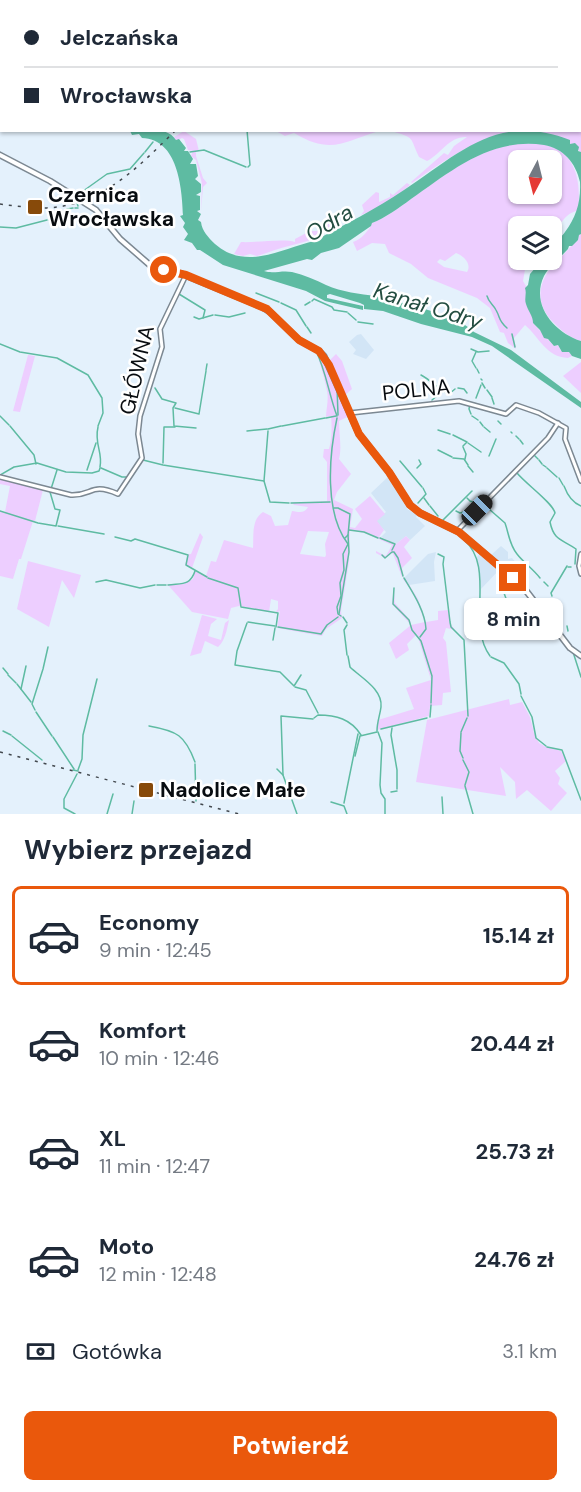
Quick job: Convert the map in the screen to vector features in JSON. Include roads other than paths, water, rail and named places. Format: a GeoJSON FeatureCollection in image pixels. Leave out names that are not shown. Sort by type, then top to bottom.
{"type":"FeatureCollection","features":[{"type":"Feature","properties":{"kind":"main road"},"geometry":{"type":"LineString","coordinates":[[0,155],[92,207],[119,238],[148,263],[164,270],[186,275],[267,309],[299,340],[322,354],[359,434],[389,472],[407,502],[420,513],[457,531],[521,586],[570,648],[581,656]]}},
{"type":"Feature","properties":{"kind":"street","name":"GŁÓWNA"},"geometry":{"type":"LineString","coordinates":[[0,477],[73,496],[95,488],[118,494],[142,459],[138,434],[140,416],[162,347],[160,329],[186,275]]}},
{"type":"Feature","properties":{"kind":"street","name":"POLNA"},"geometry":{"type":"LineString","coordinates":[[349,412],[459,401],[506,414],[516,405],[558,423]]}},
{"type":"Feature","properties":{"kind":"street"},"geometry":{"type":"LineString","coordinates":[[457,531],[548,438],[558,423],[566,428],[565,439],[581,481]]}},
{"type":"Feature","properties":{"kind":"street"},"geometry":{"type":"LineString","coordinates":[[581,554],[581,574]]}},
{"type":"Feature","properties":{"kind":"waterway"},"geometry":{"type":"LineString","coordinates":[[247,132],[250,165],[248,167]]}},
{"type":"Feature","properties":{"kind":"waterway"},"geometry":{"type":"LineString","coordinates":[[145,152],[153,142]]}},
{"type":"Feature","properties":{"kind":"waterway"},"geometry":{"type":"LineString","coordinates":[[190,152],[204,150],[246,167]]}},
{"type":"Feature","properties":{"kind":"waterway"},"geometry":{"type":"LineString","coordinates":[[79,196],[107,174],[130,169],[144,153]]}},
{"type":"Feature","properties":{"kind":"waterway"},"geometry":{"type":"LineString","coordinates":[[64,203],[76,201]]}},
{"type":"Feature","properties":{"kind":"waterway"},"geometry":{"type":"LineString","coordinates":[[49,220],[59,219],[67,209],[73,208]]}},
{"type":"Feature","properties":{"kind":"waterway"},"geometry":{"type":"LineString","coordinates":[[0,227],[16,228],[47,220]]}},
{"type":"Feature","properties":{"kind":"waterway"},"geometry":{"type":"LineString","coordinates":[[185,281],[179,294],[205,310],[203,318]]}},
{"type":"Feature","properties":{"kind":"waterway"},"geometry":{"type":"LineString","coordinates":[[256,293],[279,302]]}},
{"type":"Feature","properties":{"kind":"waterway","name":"Kanał Odry"},"geometry":{"type":"LineString","coordinates":[[487,296],[507,328]]}},
{"type":"Feature","properties":{"kind":"waterway"},"geometry":{"type":"LineString","coordinates":[[312,301],[314,299],[334,310],[347,312]]}},
{"type":"Feature","properties":{"kind":"waterway"},"geometry":{"type":"LineString","coordinates":[[305,305],[310,302]]}},
{"type":"Feature","properties":{"kind":"waterway"},"geometry":{"type":"LineString","coordinates":[[281,303],[296,310],[306,326]]}},
{"type":"Feature","properties":{"kind":"waterway"},"geometry":{"type":"LineString","coordinates":[[215,315],[229,317],[245,313]]}},
{"type":"Feature","properties":{"kind":"waterway"},"geometry":{"type":"LineString","coordinates":[[348,313],[356,320]]}},
{"type":"Feature","properties":{"kind":"waterway"},"geometry":{"type":"LineString","coordinates":[[194,317],[199,319],[213,315]]}},
{"type":"Feature","properties":{"kind":"waterway"},"geometry":{"type":"LineString","coordinates":[[358,322],[373,324]]}},
{"type":"Feature","properties":{"kind":"waterway"},"geometry":{"type":"LineString","coordinates":[[307,327],[311,333]]}},
{"type":"Feature","properties":{"kind":"waterway"},"geometry":{"type":"LineString","coordinates":[[512,334],[515,347]]}},
{"type":"Feature","properties":{"kind":"waterway"},"geometry":{"type":"LineString","coordinates":[[0,344],[20,352],[57,358],[88,375],[102,398],[103,413],[98,426]]}},
{"type":"Feature","properties":{"kind":"waterway"},"geometry":{"type":"LineString","coordinates":[[471,349],[478,352],[489,351]]}},
{"type":"Feature","properties":{"kind":"waterway"},"geometry":{"type":"LineString","coordinates":[[316,351],[337,416]]}},
{"type":"Feature","properties":{"kind":"waterway"},"geometry":{"type":"LineString","coordinates":[[476,352],[472,361],[476,368]]}},
{"type":"Feature","properties":{"kind":"waterway"},"geometry":{"type":"LineString","coordinates":[[206,370],[207,364]]}},
{"type":"Feature","properties":{"kind":"waterway"},"geometry":{"type":"LineString","coordinates":[[477,369],[479,373]]}},
{"type":"Feature","properties":{"kind":"waterway"},"geometry":{"type":"LineString","coordinates":[[175,408],[199,414],[206,371]]}},
{"type":"Feature","properties":{"kind":"waterway"},"geometry":{"type":"LineString","coordinates":[[421,375],[449,394],[455,389]]}},
{"type":"Feature","properties":{"kind":"waterway"},"geometry":{"type":"LineString","coordinates":[[482,383],[485,388]]}},
{"type":"Feature","properties":{"kind":"waterway"},"geometry":{"type":"LineString","coordinates":[[476,398],[481,385]]}},
{"type":"Feature","properties":{"kind":"waterway"},"geometry":{"type":"LineString","coordinates":[[337,387],[338,415]]}},
{"type":"Feature","properties":{"kind":"waterway"},"geometry":{"type":"LineString","coordinates":[[155,388],[162,399],[176,403],[173,408],[174,426],[196,428]]}},
{"type":"Feature","properties":{"kind":"waterway"},"geometry":{"type":"LineString","coordinates":[[458,388],[464,389],[467,393]]}},
{"type":"Feature","properties":{"kind":"waterway"},"geometry":{"type":"LineString","coordinates":[[487,390],[492,397]]}},
{"type":"Feature","properties":{"kind":"waterway"},"geometry":{"type":"LineString","coordinates":[[432,400],[442,392]]}},
{"type":"Feature","properties":{"kind":"waterway"},"geometry":{"type":"LineString","coordinates":[[492,398],[494,404]]}},
{"type":"Feature","properties":{"kind":"waterway"},"geometry":{"type":"LineString","coordinates":[[470,404],[471,414]]}},
{"type":"Feature","properties":{"kind":"waterway"},"geometry":{"type":"LineString","coordinates":[[0,416],[9,425]]}},
{"type":"Feature","properties":{"kind":"waterway"},"geometry":{"type":"LineString","coordinates":[[326,418],[336,416]]}},
{"type":"Feature","properties":{"kind":"waterway"},"geometry":{"type":"LineString","coordinates":[[472,416],[478,420]]}},
{"type":"Feature","properties":{"kind":"waterway"},"geometry":{"type":"LineString","coordinates":[[282,426],[325,418]]}},
{"type":"Feature","properties":{"kind":"waterway"},"geometry":{"type":"LineString","coordinates":[[337,418],[330,483],[335,516],[348,544],[343,554],[344,570],[340,583],[341,596],[337,607],[338,614],[341,616]]}},
{"type":"Feature","properties":{"kind":"waterway"},"geometry":{"type":"LineString","coordinates":[[498,421],[501,424]]}},
{"type":"Feature","properties":{"kind":"waterway"},"geometry":{"type":"LineString","coordinates":[[480,422],[483,426]]}},
{"type":"Feature","properties":{"kind":"waterway"},"geometry":{"type":"LineString","coordinates":[[10,426],[34,455],[36,464]]}},
{"type":"Feature","properties":{"kind":"waterway"},"geometry":{"type":"LineString","coordinates":[[268,429],[281,426]]}},
{"type":"Feature","properties":{"kind":"waterway"},"geometry":{"type":"LineString","coordinates":[[98,427],[100,467]]}},
{"type":"Feature","properties":{"kind":"waterway"},"geometry":{"type":"LineString","coordinates":[[163,463],[164,427],[175,427]]}},
{"type":"Feature","properties":{"kind":"waterway"},"geometry":{"type":"LineString","coordinates":[[484,427],[490,432]]}},
{"type":"Feature","properties":{"kind":"waterway"},"geometry":{"type":"LineString","coordinates":[[247,431],[267,429]]}},
{"type":"Feature","properties":{"kind":"waterway"},"geometry":{"type":"LineString","coordinates":[[438,430],[450,434]]}},
{"type":"Feature","properties":{"kind":"waterway"},"geometry":{"type":"LineString","coordinates":[[264,481],[268,431]]}},
{"type":"Feature","properties":{"kind":"waterway"},"geometry":{"type":"LineString","coordinates":[[453,435],[467,442],[463,446]]}},
{"type":"Feature","properties":{"kind":"waterway"},"geometry":{"type":"LineString","coordinates":[[516,436],[519,439]]}},
{"type":"Feature","properties":{"kind":"waterway"},"geometry":{"type":"LineString","coordinates":[[489,456],[496,439]]}},
{"type":"Feature","properties":{"kind":"waterway"},"geometry":{"type":"LineString","coordinates":[[520,440],[523,444]]}},
{"type":"Feature","properties":{"kind":"waterway"},"geometry":{"type":"LineString","coordinates":[[87,470],[96,443]]}},
{"type":"Feature","properties":{"kind":"waterway"},"geometry":{"type":"LineString","coordinates":[[468,443],[481,452]]}},
{"type":"Feature","properties":{"kind":"waterway"},"geometry":{"type":"LineString","coordinates":[[463,447],[466,454],[465,459]]}},
{"type":"Feature","properties":{"kind":"waterway"},"geometry":{"type":"LineString","coordinates":[[438,450],[452,457]]}},
{"type":"Feature","properties":{"kind":"waterway"},"geometry":{"type":"LineString","coordinates":[[534,455],[538,459]]}},
{"type":"Feature","properties":{"kind":"waterway"},"geometry":{"type":"LineString","coordinates":[[453,458],[464,459],[468,465]]}},
{"type":"Feature","properties":{"kind":"waterway"},"geometry":{"type":"LineString","coordinates":[[143,460],[264,481],[270,502],[289,503]]}},
{"type":"Feature","properties":{"kind":"waterway"},"geometry":{"type":"LineString","coordinates":[[417,468],[421,464],[419,460]]}},
{"type":"Feature","properties":{"kind":"waterway"},"geometry":{"type":"LineString","coordinates":[[539,460],[542,464]]}},
{"type":"Feature","properties":{"kind":"waterway"},"geometry":{"type":"LineString","coordinates":[[400,461],[422,487]]}},
{"type":"Feature","properties":{"kind":"waterway"},"geometry":{"type":"LineString","coordinates":[[0,475],[14,467],[37,463],[66,472],[92,473],[99,471],[100,468]]}},
{"type":"Feature","properties":{"kind":"waterway"},"geometry":{"type":"LineString","coordinates":[[468,466],[473,472]]}},
{"type":"Feature","properties":{"kind":"waterway"},"geometry":{"type":"LineString","coordinates":[[101,468],[127,477]]}},
{"type":"Feature","properties":{"kind":"waterway"},"geometry":{"type":"LineString","coordinates":[[547,468],[557,477]]}},
{"type":"Feature","properties":{"kind":"waterway"},"geometry":{"type":"LineString","coordinates":[[51,489],[57,470]]}},
{"type":"Feature","properties":{"kind":"waterway"},"geometry":{"type":"LineString","coordinates":[[517,473],[553,509],[555,513],[550,522],[552,528],[559,539],[576,549],[575,564]]}},
{"type":"Feature","properties":{"kind":"waterway"},"geometry":{"type":"LineString","coordinates":[[559,478],[563,485]]}},
{"type":"Feature","properties":{"kind":"waterway"},"geometry":{"type":"LineString","coordinates":[[564,486],[575,503],[581,506]]}},
{"type":"Feature","properties":{"kind":"waterway"},"geometry":{"type":"LineString","coordinates":[[418,503],[426,494],[423,488]]}},
{"type":"Feature","properties":{"kind":"waterway"},"geometry":{"type":"LineString","coordinates":[[441,522],[472,491]]}},
{"type":"Feature","properties":{"kind":"waterway"},"geometry":{"type":"LineString","coordinates":[[0,511],[56,526],[60,510],[55,509],[50,492]]}},
{"type":"Feature","properties":{"kind":"waterway"},"geometry":{"type":"LineString","coordinates":[[424,498],[429,505]]}},
{"type":"Feature","properties":{"kind":"waterway"},"geometry":{"type":"LineString","coordinates":[[467,498],[481,505]]}},
{"type":"Feature","properties":{"kind":"waterway"},"geometry":{"type":"LineString","coordinates":[[291,503],[330,502]]}},
{"type":"Feature","properties":{"kind":"waterway"},"geometry":{"type":"LineString","coordinates":[[430,506],[438,516]]}},
{"type":"Feature","properties":{"kind":"waterway"},"geometry":{"type":"LineString","coordinates":[[334,508],[350,514],[348,535],[345,538]]}},
{"type":"Feature","properties":{"kind":"waterway"},"geometry":{"type":"LineString","coordinates":[[456,511],[460,513],[476,509]]}},
{"type":"Feature","properties":{"kind":"waterway"},"geometry":{"type":"LineString","coordinates":[[489,509],[505,523],[514,550],[540,578]]}},
{"type":"Feature","properties":{"kind":"waterway"},"geometry":{"type":"LineString","coordinates":[[58,526],[104,534]]}},
{"type":"Feature","properties":{"kind":"waterway"},"geometry":{"type":"LineString","coordinates":[[349,530],[364,532],[378,538]]}},
{"type":"Feature","properties":{"kind":"waterway"},"geometry":{"type":"LineString","coordinates":[[339,614],[349,552],[348,535]]}},
{"type":"Feature","properties":{"kind":"waterway"},"geometry":{"type":"LineString","coordinates":[[115,537],[131,541],[135,539],[188,555],[186,565],[207,577]]}},
{"type":"Feature","properties":{"kind":"waterway"},"geometry":{"type":"LineString","coordinates":[[380,538],[395,544],[392,550]]}},
{"type":"Feature","properties":{"kind":"waterway"},"geometry":{"type":"LineString","coordinates":[[464,540],[473,551],[478,565],[480,628],[483,643],[490,656]]}},
{"type":"Feature","properties":{"kind":"waterway"},"geometry":{"type":"LineString","coordinates":[[382,555],[385,558],[394,552],[403,576]]}},
{"type":"Feature","properties":{"kind":"waterway"},"geometry":{"type":"LineString","coordinates":[[438,554],[444,557],[451,627],[464,640],[468,716]]}},
{"type":"Feature","properties":{"kind":"waterway"},"geometry":{"type":"LineString","coordinates":[[552,596],[551,593],[567,566]]}},
{"type":"Feature","properties":{"kind":"waterway"},"geometry":{"type":"LineString","coordinates":[[168,585],[188,581],[195,571]]}},
{"type":"Feature","properties":{"kind":"waterway"},"geometry":{"type":"LineString","coordinates":[[208,578],[238,588],[241,607],[278,613],[276,627]]}},
{"type":"Feature","properties":{"kind":"waterway"},"geometry":{"type":"LineString","coordinates":[[404,578],[423,616],[426,629],[420,637]]}},
{"type":"Feature","properties":{"kind":"waterway"},"geometry":{"type":"LineString","coordinates":[[96,582],[106,580],[140,588],[155,585]]}},
{"type":"Feature","properties":{"kind":"waterway"},"geometry":{"type":"LineString","coordinates":[[544,582],[548,586]]}},
{"type":"Feature","properties":{"kind":"waterway"},"geometry":{"type":"LineString","coordinates":[[157,585],[166,585]]}},
{"type":"Feature","properties":{"kind":"waterway"},"geometry":{"type":"LineString","coordinates":[[394,588],[393,604],[409,620],[412,630],[421,641],[432,676],[431,703]]}},
{"type":"Feature","properties":{"kind":"waterway"},"geometry":{"type":"LineString","coordinates":[[504,593],[508,604]]}},
{"type":"Feature","properties":{"kind":"waterway"},"geometry":{"type":"LineString","coordinates":[[557,601],[562,617]]}},
{"type":"Feature","properties":{"kind":"waterway"},"geometry":{"type":"LineString","coordinates":[[510,606],[511,610],[525,621]]}},
{"type":"Feature","properties":{"kind":"waterway"},"geometry":{"type":"LineString","coordinates":[[278,627],[321,634],[327,625],[338,617]]}},
{"type":"Feature","properties":{"kind":"waterway"},"geometry":{"type":"LineString","coordinates":[[343,617],[347,623]]}},
{"type":"Feature","properties":{"kind":"waterway"},"geometry":{"type":"LineString","coordinates":[[248,622],[275,626]]}},
{"type":"Feature","properties":{"kind":"waterway"},"geometry":{"type":"LineString","coordinates":[[247,623],[237,651],[235,665],[280,672],[294,686],[301,675]]}},
{"type":"Feature","properties":{"kind":"waterway"},"geometry":{"type":"LineString","coordinates":[[347,625],[344,630],[347,655]]}},
{"type":"Feature","properties":{"kind":"waterway"},"geometry":{"type":"LineString","coordinates":[[567,626],[568,631]]}},
{"type":"Feature","properties":{"kind":"waterway"},"geometry":{"type":"LineString","coordinates":[[273,640],[275,628]]}},
{"type":"Feature","properties":{"kind":"waterway"},"geometry":{"type":"LineString","coordinates":[[35,710],[32,704],[48,647]]}},
{"type":"Feature","properties":{"kind":"waterway"},"geometry":{"type":"LineString","coordinates":[[573,652],[581,677]]}},
{"type":"Feature","properties":{"kind":"waterway"},"geometry":{"type":"LineString","coordinates":[[348,656],[350,667],[375,689],[381,701],[377,731]]}},
{"type":"Feature","properties":{"kind":"waterway"},"geometry":{"type":"LineString","coordinates":[[491,657],[504,663],[519,684],[521,694]]}},
{"type":"Feature","properties":{"kind":"waterway"},"geometry":{"type":"LineString","coordinates":[[21,689],[26,666]]}},
{"type":"Feature","properties":{"kind":"waterway"},"geometry":{"type":"LineString","coordinates":[[3,668],[8,674]]}},
{"type":"Feature","properties":{"kind":"waterway"},"geometry":{"type":"LineString","coordinates":[[8,675],[16,683]]}},
{"type":"Feature","properties":{"kind":"waterway"},"geometry":{"type":"LineString","coordinates":[[78,770],[82,759],[83,735],[97,679]]}},
{"type":"Feature","properties":{"kind":"waterway"},"geometry":{"type":"LineString","coordinates":[[17,684],[31,702]]}},
{"type":"Feature","properties":{"kind":"waterway"},"geometry":{"type":"LineString","coordinates":[[295,687],[306,690],[318,713]]}},
{"type":"Feature","properties":{"kind":"waterway"},"geometry":{"type":"LineString","coordinates":[[521,696],[532,717],[536,738],[546,746]]}},
{"type":"Feature","properties":{"kind":"waterway"},"geometry":{"type":"LineString","coordinates":[[430,717],[431,705]]}},
{"type":"Feature","properties":{"kind":"waterway"},"geometry":{"type":"LineString","coordinates":[[36,712],[52,736]]}},
{"type":"Feature","properties":{"kind":"waterway"},"geometry":{"type":"LineString","coordinates":[[314,718],[318,715],[337,717],[353,725],[361,735]]}},
{"type":"Feature","properties":{"kind":"waterway"},"geometry":{"type":"LineString","coordinates":[[297,814],[283,775],[281,716],[313,719]]}},
{"type":"Feature","properties":{"kind":"waterway"},"geometry":{"type":"LineString","coordinates":[[381,729],[427,718]]}},
{"type":"Feature","properties":{"kind":"waterway"},"geometry":{"type":"LineString","coordinates":[[461,732],[467,718]]}},
{"type":"Feature","properties":{"kind":"waterway"},"geometry":{"type":"LineString","coordinates":[[149,726],[167,730],[179,736],[188,746],[195,762]]}},
{"type":"Feature","properties":{"kind":"waterway"},"geometry":{"type":"LineString","coordinates":[[392,728],[397,789]]}},
{"type":"Feature","properties":{"kind":"waterway"},"geometry":{"type":"LineString","coordinates":[[3,731],[11,735]]}},
{"type":"Feature","properties":{"kind":"waterway"},"geometry":{"type":"LineString","coordinates":[[355,756],[360,736],[377,732]]}},
{"type":"Feature","properties":{"kind":"waterway"},"geometry":{"type":"LineString","coordinates":[[378,732],[382,743],[380,785],[385,799],[385,814]]}},
{"type":"Feature","properties":{"kind":"waterway"},"geometry":{"type":"LineString","coordinates":[[461,733],[460,751],[463,758]]}},
{"type":"Feature","properties":{"kind":"waterway"},"geometry":{"type":"LineString","coordinates":[[344,803],[358,734]]}},
{"type":"Feature","properties":{"kind":"waterway"},"geometry":{"type":"LineString","coordinates":[[12,736],[42,760]]}},
{"type":"Feature","properties":{"kind":"waterway"},"geometry":{"type":"LineString","coordinates":[[53,737],[74,769]]}},
{"type":"Feature","properties":{"kind":"waterway"},"geometry":{"type":"LineString","coordinates":[[547,747],[562,750],[581,800]]}},
{"type":"Feature","properties":{"kind":"waterway"},"geometry":{"type":"LineString","coordinates":[[463,760],[469,772],[465,785]]}},
{"type":"Feature","properties":{"kind":"waterway"},"geometry":{"type":"LineString","coordinates":[[195,764],[196,801]]}},
{"type":"Feature","properties":{"kind":"waterway"},"geometry":{"type":"LineString","coordinates":[[277,769],[283,775]]}},
{"type":"Feature","properties":{"kind":"waterway"},"geometry":{"type":"LineString","coordinates":[[73,770],[78,771]]}},
{"type":"Feature","properties":{"kind":"waterway"},"geometry":{"type":"LineString","coordinates":[[75,814],[64,808],[64,799],[77,774]]}},
{"type":"Feature","properties":{"kind":"waterway"},"geometry":{"type":"LineString","coordinates":[[465,786],[473,814]]}},
{"type":"Feature","properties":{"kind":"waterway"},"geometry":{"type":"LineString","coordinates":[[391,792],[397,791]]}},
{"type":"Feature","properties":{"kind":"waterway"},"geometry":{"type":"LineString","coordinates":[[107,814],[113,794]]}},
{"type":"Feature","properties":{"kind":"waterway"},"geometry":{"type":"LineString","coordinates":[[442,797],[443,814]]}},
{"type":"Feature","properties":{"kind":"waterway"},"geometry":{"type":"LineString","coordinates":[[132,814],[134,801]]}},
{"type":"Feature","properties":{"kind":"waterway"},"geometry":{"type":"LineString","coordinates":[[331,802],[344,806],[347,814]]}},
{"type":"Feature","properties":{"kind":"railway"},"geometry":{"type":"LineString","coordinates":[[0,204],[47,208],[85,200],[118,182],[174,132]]}},
{"type":"Feature","properties":{"kind":"railway"},"geometry":{"type":"LineString","coordinates":[[0,752],[239,814]]}},
{"type":"Feature","properties":{"kind":"place","name":"Czernica Wrocławska"},"geometry":{"type":"Point","coordinates":[35,207]}},
{"type":"Feature","properties":{"kind":"place","name":"Nadolice Małe"},"geometry":{"type":"Point","coordinates":[146,790]}},
{"type":"Feature","properties":{"kind":"water label","name":"Odra"},"geometry":{"type":"Point","coordinates":[329,223]}}]}
